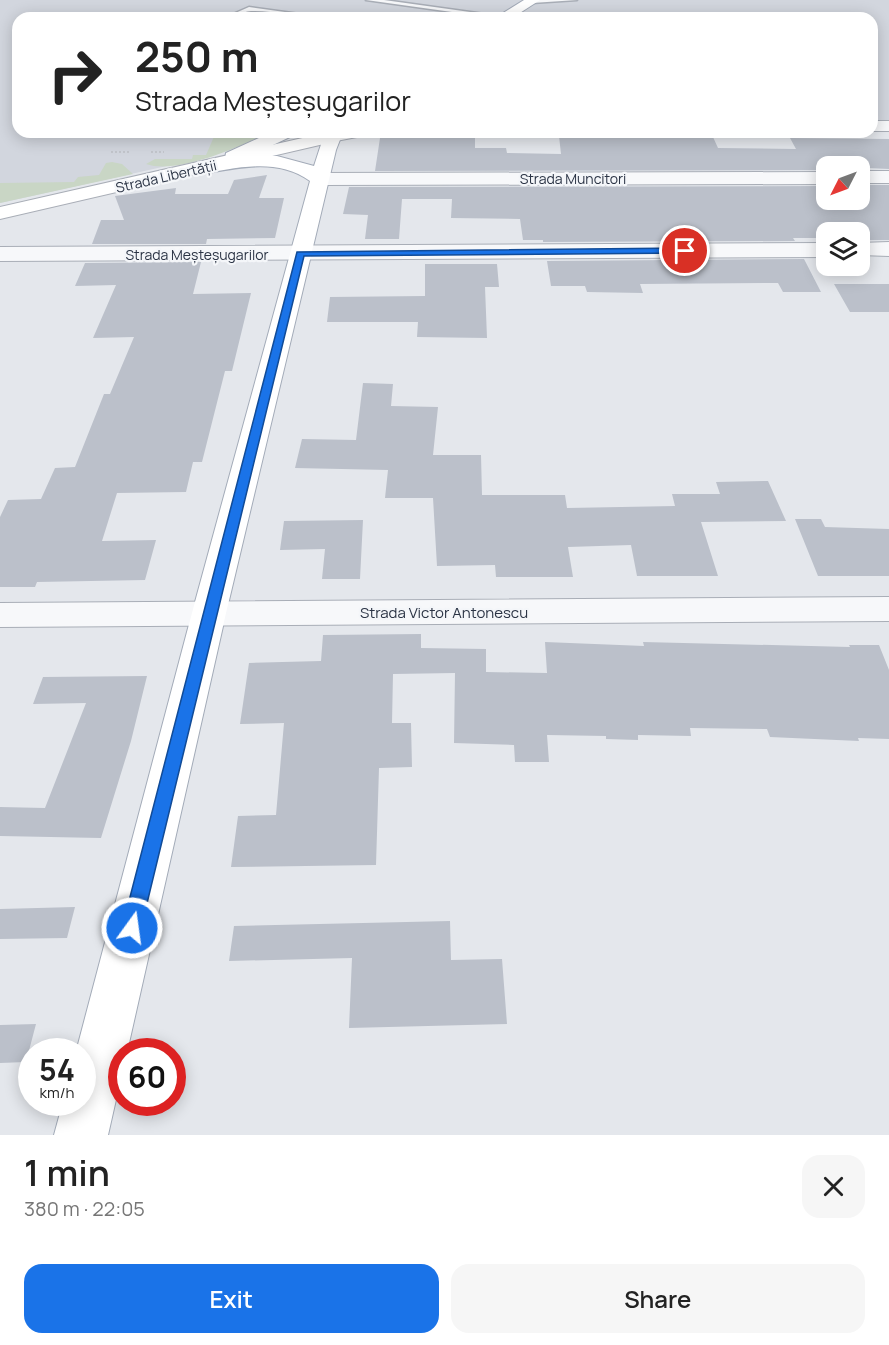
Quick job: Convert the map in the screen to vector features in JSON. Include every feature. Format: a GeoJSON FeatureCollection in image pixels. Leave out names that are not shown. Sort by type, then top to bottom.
{"type":"FeatureCollection","features":[{"type":"Feature","properties":{"kind":"main road"},"geometry":{"type":"LineString","coordinates":[[512,12],[533,0]]}},
{"type":"Feature","properties":{"kind":"main road"},"geometry":{"type":"LineString","coordinates":[[198,169],[246,152],[274,138]]}},
{"type":"Feature","properties":{"kind":"main road","name":"Strada Libertății"},"geometry":{"type":"LineString","coordinates":[[0,213],[198,169],[318,138]]}},
{"type":"Feature","properties":{"kind":"main road"},"geometry":{"type":"LineString","coordinates":[[81,1135],[209,613],[332,138]]}},
{"type":"Feature","properties":{"kind":"main road"},"geometry":{"type":"LineString","coordinates":[[198,169],[249,162],[274,162],[303,168],[320,179]]}},
{"type":"Feature","properties":{"kind":"street"},"geometry":{"type":"LineString","coordinates":[[870,177],[889,177]]}},
{"type":"Feature","properties":{"kind":"street","name":"Strada Muncitori"},"geometry":{"type":"LineString","coordinates":[[320,179],[816,178]]}},
{"type":"Feature","properties":{"kind":"street"},"geometry":{"type":"LineString","coordinates":[[870,249],[889,249]]}},
{"type":"Feature","properties":{"kind":"street","name":"Strada Meșteșugarilor"},"geometry":{"type":"LineString","coordinates":[[0,254],[816,250]]}},
{"type":"Feature","properties":{"kind":"street","name":"Strada Victor Antonescu"},"geometry":{"type":"LineString","coordinates":[[0,615],[889,609]]}},
{"type":"Feature","properties":{"kind":"lane"},"geometry":{"type":"LineString","coordinates":[[369,0],[458,12]]}},
{"type":"Feature","properties":{"kind":"lane"},"geometry":{"type":"LineString","coordinates":[[533,0],[574,0]]}},
{"type":"Feature","properties":{"kind":"lane"},"geometry":{"type":"LineString","coordinates":[[242,12],[249,9],[271,12]]}},
{"type":"Feature","properties":{"kind":"path"},"geometry":{"type":"LineString","coordinates":[[111,152],[129,152]]}},
{"type":"Feature","properties":{"kind":"shaded area"},"geometry":{"type":"Polygon","coordinates":[[[0,0],[889,0],[889,120],[878,120],[878,12],[12,12],[12,138],[256,138],[203,158],[0,203],[0,0]]]}},
{"type":"Feature","properties":{"kind":"green space"},"geometry":{"type":"Polygon","coordinates":[[[213,138],[257,138],[226,152],[191,163],[174,166],[146,164],[155,159],[192,159],[193,155],[206,155],[213,138]]]}},
{"type":"Feature","properties":{"kind":"green space"},"geometry":{"type":"Polygon","coordinates":[[[106,163],[122,164],[133,174],[0,203],[0,183],[74,182],[78,177],[99,175],[106,163]]]}},
{"type":"Feature","properties":{"kind":"building"},"geometry":{"type":"Polygon","coordinates":[[[380,138],[475,138],[475,148],[506,148],[507,153],[561,154],[559,138],[713,138],[718,148],[796,149],[790,138],[889,139],[889,169],[870,168],[870,156],[816,156],[816,170],[375,171],[380,138]]]}},
{"type":"Feature","properties":{"kind":"building"},"geometry":{"type":"Polygon","coordinates":[[[267,175],[259,198],[284,198],[275,238],[207,239],[206,244],[92,244],[101,220],[124,220],[115,196],[176,188],[175,194],[228,194],[234,180],[267,175]]]}},
{"type":"Feature","properties":{"kind":"building"},"geometry":{"type":"Polygon","coordinates":[[[870,185],[889,185],[889,240],[870,240],[870,222],[816,222],[816,238],[793,238],[795,241],[543,242],[543,240],[523,240],[520,219],[451,218],[452,199],[402,199],[399,239],[365,239],[368,215],[343,214],[349,187],[816,186],[816,210],[870,210],[870,185]]]}},
{"type":"Feature","properties":{"kind":"building"},"geometry":{"type":"Polygon","coordinates":[[[804,259],[821,292],[783,292],[778,283],[640,284],[643,293],[587,292],[585,286],[551,286],[547,261],[804,259]]]}},
{"type":"Feature","properties":{"kind":"building"},"geometry":{"type":"Polygon","coordinates":[[[201,262],[193,294],[251,293],[232,371],[225,371],[202,462],[193,462],[186,492],[117,493],[102,541],[156,540],[145,580],[37,582],[35,587],[0,587],[0,517],[8,500],[41,499],[55,468],[75,467],[104,394],[110,394],[134,337],[93,338],[116,285],[75,286],[85,263],[201,262]]]}},
{"type":"Feature","properties":{"kind":"building"},"geometry":{"type":"Polygon","coordinates":[[[425,264],[497,264],[499,287],[485,287],[487,338],[417,337],[418,322],[327,322],[330,297],[425,296],[425,264]]]}},
{"type":"Feature","properties":{"kind":"building"},"geometry":{"type":"Polygon","coordinates":[[[834,284],[889,284],[889,312],[850,312],[834,284]]]}},
{"type":"Feature","properties":{"kind":"building"},"geometry":{"type":"Polygon","coordinates":[[[363,383],[393,384],[391,406],[438,407],[433,455],[481,455],[482,495],[565,495],[567,508],[675,506],[672,494],[720,494],[716,482],[768,481],[786,521],[701,522],[718,576],[637,576],[631,545],[568,547],[573,577],[496,577],[495,565],[437,566],[433,498],[385,498],[388,470],[295,468],[302,439],[356,440],[363,383]]]}},
{"type":"Feature","properties":{"kind":"building"},"geometry":{"type":"Polygon","coordinates":[[[795,519],[821,519],[825,527],[889,529],[889,576],[818,576],[795,519]]]}},
{"type":"Feature","properties":{"kind":"building"},"geometry":{"type":"Polygon","coordinates":[[[363,520],[360,579],[322,579],[325,549],[280,550],[284,521],[363,520]]]}},
{"type":"Feature","properties":{"kind":"building"},"geometry":{"type":"Polygon","coordinates":[[[421,634],[421,648],[486,649],[486,672],[547,673],[545,642],[644,646],[643,642],[850,647],[849,645],[879,645],[889,670],[889,739],[858,738],[859,741],[770,737],[767,729],[690,728],[691,736],[638,735],[638,740],[606,739],[606,736],[547,735],[549,762],[515,762],[514,745],[454,743],[455,673],[393,674],[392,723],[411,723],[412,767],[379,768],[376,865],[231,867],[238,816],[276,815],[284,723],[240,724],[249,663],[321,661],[323,635],[421,634]]]}},
{"type":"Feature","properties":{"kind":"building"},"geometry":{"type":"Polygon","coordinates":[[[147,676],[131,741],[101,838],[0,836],[0,807],[45,808],[86,703],[33,704],[43,677],[147,676]]]}},
{"type":"Feature","properties":{"kind":"building"},"geometry":{"type":"Polygon","coordinates":[[[75,907],[67,938],[0,939],[0,909],[75,907]]]}},
{"type":"Feature","properties":{"kind":"building"},"geometry":{"type":"Polygon","coordinates":[[[450,921],[451,960],[502,959],[507,1024],[349,1028],[352,958],[229,961],[234,926],[450,921]]]}},
{"type":"Feature","properties":{"kind":"building"},"geometry":{"type":"Polygon","coordinates":[[[36,1024],[32,1038],[18,1038],[18,1062],[0,1063],[0,1025],[36,1024]]]}},
{"type":"Feature","properties":{"kind":"route"},"geometry":{"type":"LineString","coordinates":[[132,928],[300,254],[685,251]]}}]}
